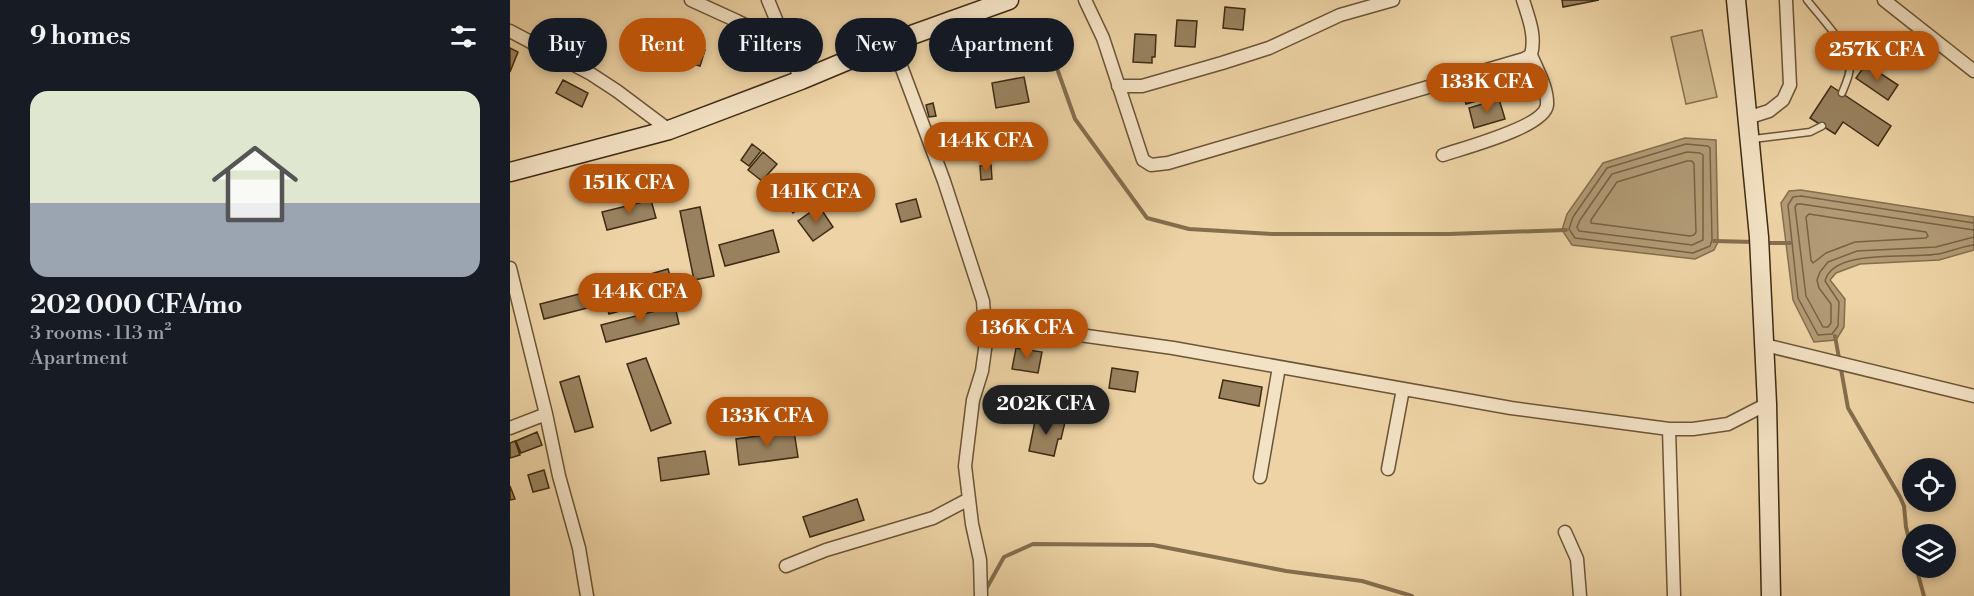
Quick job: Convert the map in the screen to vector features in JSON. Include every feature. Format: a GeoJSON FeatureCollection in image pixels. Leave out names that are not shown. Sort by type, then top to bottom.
{"type":"FeatureCollection","features":[{"type":"Feature","properties":{"kind":"street"},"geometry":{"type":"LineString","coordinates":[[691,0],[729,18]]}},
{"type":"Feature","properties":{"kind":"street"},"geometry":{"type":"LineString","coordinates":[[768,0],[775,18]]}},
{"type":"Feature","properties":{"kind":"street"},"geometry":{"type":"LineString","coordinates":[[917,33],[1009,0]]}},
{"type":"Feature","properties":{"kind":"street"},"geometry":{"type":"LineString","coordinates":[[1085,0],[1103,38],[1143,160],[1151,165],[1168,163],[1524,59],[1531,55]]}},
{"type":"Feature","properties":{"kind":"street"},"geometry":{"type":"LineString","coordinates":[[1118,86],[1142,86],[1222,63],[1269,48],[1340,15],[1393,0]]}},
{"type":"Feature","properties":{"kind":"street"},"geometry":{"type":"LineString","coordinates":[[1443,155],[1521,128],[1546,110],[1543,84],[1531,55],[1533,30],[1523,0]]}},
{"type":"Feature","properties":{"kind":"street"},"geometry":{"type":"LineString","coordinates":[[1736,0],[1758,237],[1765,345],[1771,596]]}},
{"type":"Feature","properties":{"kind":"street"},"geometry":{"type":"LineString","coordinates":[[1747,118],[1768,111],[1783,100],[1790,85],[1786,0]]}},
{"type":"Feature","properties":{"kind":"street"},"geometry":{"type":"LineString","coordinates":[[1884,0],[1974,71]]}},
{"type":"Feature","properties":{"kind":"street"},"geometry":{"type":"LineString","coordinates":[[510,31],[591,74],[669,130]]}},
{"type":"Feature","properties":{"kind":"street"},"geometry":{"type":"LineString","coordinates":[[510,172],[669,130],[835,66]]}},
{"type":"Feature","properties":{"kind":"street"},"geometry":{"type":"LineString","coordinates":[[797,72],[801,80]]}},
{"type":"Feature","properties":{"kind":"street"},"geometry":{"type":"LineString","coordinates":[[903,72],[944,181],[983,302],[986,322],[982,371],[973,400],[965,466],[980,560],[981,596]]}},
{"type":"Feature","properties":{"kind":"street"},"geometry":{"type":"LineString","coordinates":[[510,267],[559,476],[579,548],[587,596]]}},
{"type":"Feature","properties":{"kind":"street"},"geometry":{"type":"LineString","coordinates":[[986,322],[1173,348],[1531,411],[1668,429],[1693,429],[1728,424],[1767,404]]}},
{"type":"Feature","properties":{"kind":"street"},"geometry":{"type":"LineString","coordinates":[[1765,345],[1974,396]]}},
{"type":"Feature","properties":{"kind":"street"},"geometry":{"type":"LineString","coordinates":[[1260,477],[1279,367]]}},
{"type":"Feature","properties":{"kind":"street"},"geometry":{"type":"LineString","coordinates":[[1388,469],[1403,389]]}},
{"type":"Feature","properties":{"kind":"street"},"geometry":{"type":"LineString","coordinates":[[510,428],[546,414]]}},
{"type":"Feature","properties":{"kind":"street"},"geometry":{"type":"LineString","coordinates":[[1668,429],[1674,596]]}},
{"type":"Feature","properties":{"kind":"street"},"geometry":{"type":"LineString","coordinates":[[786,566],[826,550],[933,518],[969,499]]}},
{"type":"Feature","properties":{"kind":"street"},"geometry":{"type":"LineString","coordinates":[[1565,532],[1577,559],[1580,596]]}},
{"type":"Feature","properties":{"kind":"lane"},"geometry":{"type":"LineString","coordinates":[[1807,0],[1846,49],[1850,60],[1849,76],[1842,93]]}},
{"type":"Feature","properties":{"kind":"lane"},"geometry":{"type":"LineString","coordinates":[[1749,139],[1810,132],[1822,126]]}},
{"type":"Feature","properties":{"kind":"shaded area"},"geometry":{"type":"Polygon","coordinates":[[[1702,30],[1717,97],[1686,104],[1671,37],[1702,30]]]}},
{"type":"Feature","properties":{"kind":"water"},"geometry":{"type":"Polygon","coordinates":[[[1685,138],[1716,140],[1718,242],[1714,250],[1695,259],[1572,245],[1562,230],[1567,214],[1603,163],[1685,138]]]}},
{"type":"Feature","properties":{"kind":"water"},"geometry":{"type":"Polygon","coordinates":[[[1801,190],[1974,217],[1974,250],[1939,260],[1860,264],[1836,273],[1830,280],[1845,299],[1844,327],[1836,340],[1814,342],[1793,300],[1781,203],[1789,191],[1801,190]]]}},
{"type":"Feature","properties":{"kind":"building"},"geometry":{"type":"Polygon","coordinates":[[[1562,0],[1599,0],[1563,7],[1562,0]]]}},
{"type":"Feature","properties":{"kind":"building"},"geometry":{"type":"Polygon","coordinates":[[[1225,7],[1245,9],[1243,30],[1223,28],[1225,7]]]}},
{"type":"Feature","properties":{"kind":"building"},"geometry":{"type":"Polygon","coordinates":[[[1177,20],[1197,21],[1195,47],[1175,46],[1177,20]]]}},
{"type":"Feature","properties":{"kind":"building"},"geometry":{"type":"Polygon","coordinates":[[[1135,34],[1156,35],[1155,57],[1152,57],[1152,63],[1133,62],[1135,34]]]}},
{"type":"Feature","properties":{"kind":"building"},"geometry":{"type":"Polygon","coordinates":[[[510,48],[518,52],[510,72],[510,48]]]}},
{"type":"Feature","properties":{"kind":"building"},"geometry":{"type":"Polygon","coordinates":[[[1866,64],[1898,85],[1888,100],[1856,78],[1866,64]]]}},
{"type":"Feature","properties":{"kind":"building"},"geometry":{"type":"Polygon","coordinates":[[[1522,67],[1528,87],[1497,96],[1491,76],[1522,67]]]}},
{"type":"Feature","properties":{"kind":"building"},"geometry":{"type":"Polygon","coordinates":[[[1024,77],[1029,102],[996,108],[992,83],[1024,77]]]}},
{"type":"Feature","properties":{"kind":"building"},"geometry":{"type":"Polygon","coordinates":[[[1489,77],[1494,96],[1466,104],[1461,85],[1489,77]]]}},
{"type":"Feature","properties":{"kind":"building"},"geometry":{"type":"Polygon","coordinates":[[[563,80],[588,93],[582,107],[556,93],[563,80]]]}},
{"type":"Feature","properties":{"kind":"building"},"geometry":{"type":"Polygon","coordinates":[[[1831,86],[1891,126],[1878,146],[1843,122],[1835,134],[1810,118],[1831,86]]]}},
{"type":"Feature","properties":{"kind":"building"},"geometry":{"type":"Polygon","coordinates":[[[1499,99],[1505,119],[1474,128],[1469,108],[1499,99]]]}},
{"type":"Feature","properties":{"kind":"building"},"geometry":{"type":"Polygon","coordinates":[[[933,103],[936,116],[929,117],[926,105],[933,103]]]}},
{"type":"Feature","properties":{"kind":"building"},"geometry":{"type":"Polygon","coordinates":[[[752,144],[761,151],[749,166],[741,160],[752,144]]]}},
{"type":"Feature","properties":{"kind":"building"},"geometry":{"type":"Polygon","coordinates":[[[763,152],[777,164],[762,181],[748,170],[763,152]]]}},
{"type":"Feature","properties":{"kind":"building"},"geometry":{"type":"Polygon","coordinates":[[[991,165],[992,179],[981,180],[980,166],[991,165]]]}},
{"type":"Feature","properties":{"kind":"building"},"geometry":{"type":"Polygon","coordinates":[[[797,175],[814,197],[793,213],[779,195],[782,192],[779,189],[797,175]]]}},
{"type":"Feature","properties":{"kind":"building"},"geometry":{"type":"Polygon","coordinates":[[[916,199],[921,217],[901,222],[896,204],[916,199]]]}},
{"type":"Feature","properties":{"kind":"building"},"geometry":{"type":"Polygon","coordinates":[[[651,200],[656,218],[607,230],[602,212],[651,200]]]}},
{"type":"Feature","properties":{"kind":"building"},"geometry":{"type":"Polygon","coordinates":[[[819,206],[833,227],[813,241],[798,221],[819,206]]]}},
{"type":"Feature","properties":{"kind":"building"},"geometry":{"type":"Polygon","coordinates":[[[700,207],[714,276],[694,280],[680,211],[700,207]]]}},
{"type":"Feature","properties":{"kind":"building"},"geometry":{"type":"Polygon","coordinates":[[[773,230],[779,252],[725,266],[719,245],[773,230]]]}},
{"type":"Feature","properties":{"kind":"building"},"geometry":{"type":"Polygon","coordinates":[[[668,269],[673,286],[630,298],[626,281],[668,269]]]}},
{"type":"Feature","properties":{"kind":"building"},"geometry":{"type":"Polygon","coordinates":[[[595,290],[599,305],[544,319],[540,304],[595,290]]]}},
{"type":"Feature","properties":{"kind":"building"},"geometry":{"type":"Polygon","coordinates":[[[623,294],[627,309],[609,314],[605,299],[623,294]]]}},
{"type":"Feature","properties":{"kind":"building"},"geometry":{"type":"Polygon","coordinates":[[[675,306],[679,324],[606,342],[601,325],[675,306]]]}},
{"type":"Feature","properties":{"kind":"building"},"geometry":{"type":"Polygon","coordinates":[[[1016,348],[1042,352],[1038,373],[1012,369],[1016,348]]]}},
{"type":"Feature","properties":{"kind":"building"},"geometry":{"type":"Polygon","coordinates":[[[646,358],[671,423],[651,431],[627,364],[646,358]]]}},
{"type":"Feature","properties":{"kind":"building"},"geometry":{"type":"Polygon","coordinates":[[[1112,368],[1138,372],[1135,392],[1109,388],[1112,368]]]}},
{"type":"Feature","properties":{"kind":"building"},"geometry":{"type":"Polygon","coordinates":[[[579,376],[593,427],[575,432],[560,382],[579,376]]]}},
{"type":"Feature","properties":{"kind":"building"},"geometry":{"type":"Polygon","coordinates":[[[1223,380],[1262,387],[1259,406],[1219,398],[1223,380]]]}},
{"type":"Feature","properties":{"kind":"building"},"geometry":{"type":"Polygon","coordinates":[[[1036,416],[1065,422],[1054,456],[1029,451],[1036,416]]]}},
{"type":"Feature","properties":{"kind":"building"},"geometry":{"type":"Polygon","coordinates":[[[794,431],[798,457],[739,465],[736,439],[794,431]]]}},
{"type":"Feature","properties":{"kind":"building"},"geometry":{"type":"Polygon","coordinates":[[[537,432],[542,445],[521,453],[516,441],[537,432]]]}},
{"type":"Feature","properties":{"kind":"building"},"geometry":{"type":"Polygon","coordinates":[[[515,441],[520,455],[510,458],[510,443],[515,441]]]}},
{"type":"Feature","properties":{"kind":"building"},"geometry":{"type":"Polygon","coordinates":[[[705,451],[709,474],[661,481],[658,458],[705,451]]]}},
{"type":"Feature","properties":{"kind":"building"},"geometry":{"type":"Polygon","coordinates":[[[544,470],[549,488],[533,492],[528,475],[544,470]]]}},
{"type":"Feature","properties":{"kind":"building"},"geometry":{"type":"Polygon","coordinates":[[[510,486],[515,499],[510,500],[510,486]]]}},
{"type":"Feature","properties":{"kind":"building"},"geometry":{"type":"Polygon","coordinates":[[[857,499],[864,520],[810,537],[803,517],[857,499]]]}},
{"type":"Feature","properties":{"kind":"waterway"},"geometry":{"type":"LineString","coordinates":[[1058,72],[1075,119],[1147,218],[1189,229],[1272,234],[1449,234],[1566,230]]}},
{"type":"Feature","properties":{"kind":"waterway"},"geometry":{"type":"LineString","coordinates":[[1714,241],[1754,242]]}},
{"type":"Feature","properties":{"kind":"waterway"},"geometry":{"type":"LineString","coordinates":[[1765,243],[1790,243]]}},
{"type":"Feature","properties":{"kind":"waterway"},"geometry":{"type":"LineString","coordinates":[[1835,336],[1848,408],[1900,497],[1904,506],[1906,524]]}},
{"type":"Feature","properties":{"kind":"waterway"},"geometry":{"type":"LineString","coordinates":[[985,591],[1004,557],[1033,544],[1153,545],[1286,571],[1362,581],[1412,596]]}},
{"type":"Feature","properties":{"kind":"waterway"},"geometry":{"type":"LineString","coordinates":[[1919,578],[1924,596]]}}]}
